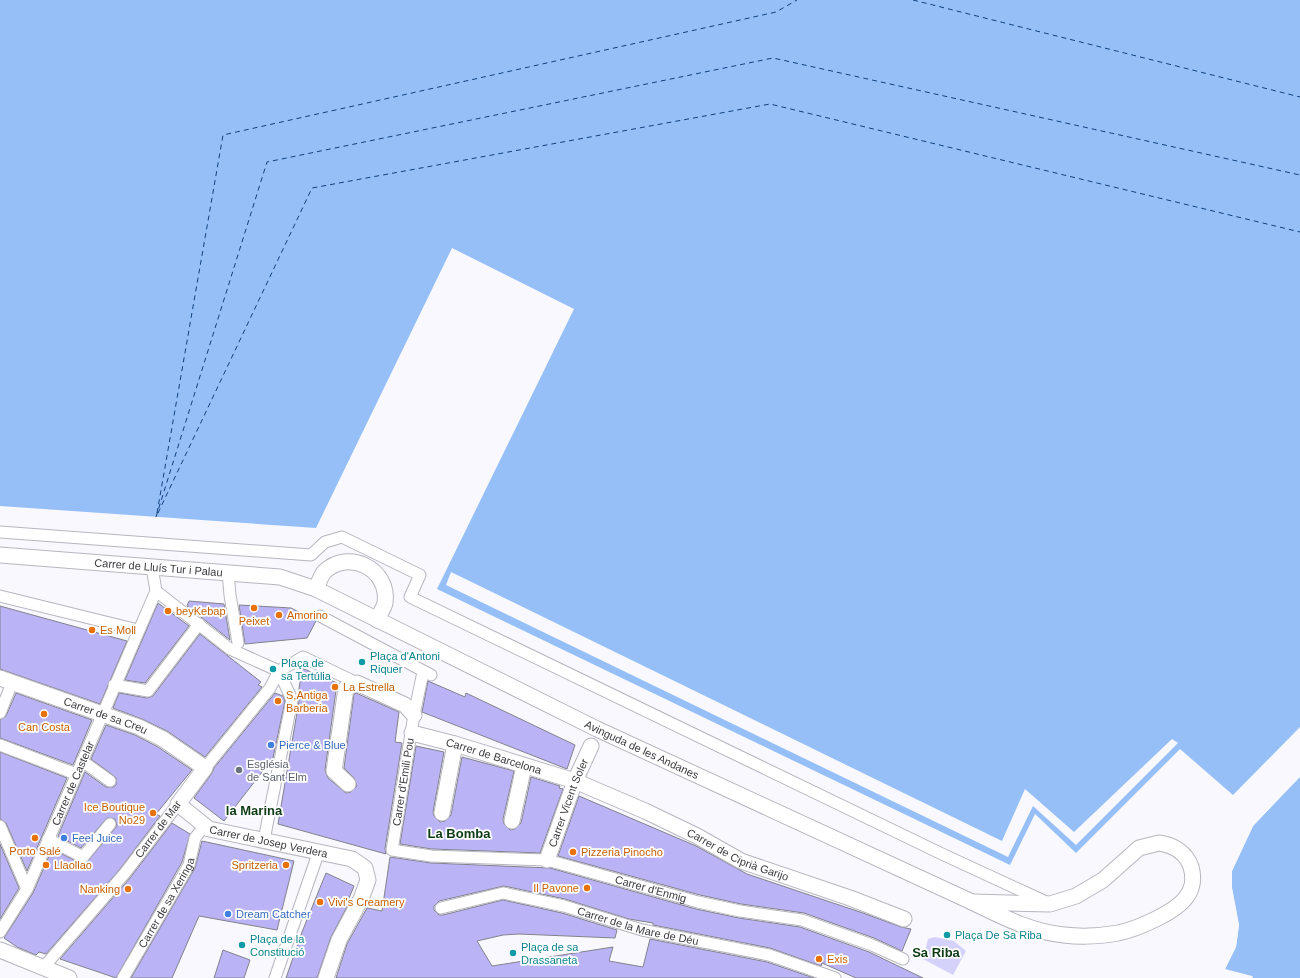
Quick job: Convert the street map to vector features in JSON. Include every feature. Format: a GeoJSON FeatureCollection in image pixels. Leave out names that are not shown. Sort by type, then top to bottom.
{"type":"FeatureCollection","features":[{"type":"Feature","properties":{"kind":"street"},"geometry":{"type":"LineString","coordinates":[[0,532],[311,555],[325,542],[342,537],[420,575],[410,597],[956,861],[1050,904]]}},
{"type":"Feature","properties":{"kind":"street","name":"Carrer de Lluís Tur i Palau"},"geometry":{"type":"LineString","coordinates":[[0,555],[280,577],[316,589]]}},
{"type":"Feature","properties":{"kind":"street"},"geometry":{"type":"LineString","coordinates":[[316,589],[324,573],[339,563],[358,562],[374,570],[384,585],[385,604],[377,620]]}},
{"type":"Feature","properties":{"kind":"street"},"geometry":{"type":"LineString","coordinates":[[0,596],[138,630],[156,591],[152,567]]}},
{"type":"Feature","properties":{"kind":"street"},"geometry":{"type":"LineString","coordinates":[[228,572],[234,646]]}},
{"type":"Feature","properties":{"kind":"street","name":"Avinguda de les Andanes"},"geometry":{"type":"LineString","coordinates":[[316,589],[597,729],[1009,920],[1045,932],[1085,936],[1119,933],[1143,925],[1180,904],[1191,889],[1192,872],[1185,856],[1178,850],[1169,845],[1159,843],[1149,844],[1139,848],[1103,880],[1076,896],[1050,904],[972,902]]}},
{"type":"Feature","properties":{"kind":"street"},"geometry":{"type":"LineString","coordinates":[[156,591],[199,624],[234,646],[279,671],[292,700],[264,840]]}},
{"type":"Feature","properties":{"kind":"street"},"geometry":{"type":"LineString","coordinates":[[279,671],[304,657],[352,685],[405,705],[414,715],[429,672],[320,616]]}},
{"type":"Feature","properties":{"kind":"street"},"geometry":{"type":"LineString","coordinates":[[114,685],[148,692],[199,624]]}},
{"type":"Feature","properties":{"kind":"street","name":"Carrer de Castelar"},"geometry":{"type":"LineString","coordinates":[[0,932],[27,889],[138,630]]}},
{"type":"Feature","properties":{"kind":"street","name":"Carrer de Mar"},"geometry":{"type":"LineString","coordinates":[[42,968],[125,873],[205,768],[270,688],[279,671]]}},
{"type":"Feature","properties":{"kind":"street"},"geometry":{"type":"LineString","coordinates":[[0,713],[6,680]]}},
{"type":"Feature","properties":{"kind":"street","name":"Carrer de sa Creu"},"geometry":{"type":"LineString","coordinates":[[6,680],[101,715],[139,727],[163,740],[205,768]]}},
{"type":"Feature","properties":{"kind":"street"},"geometry":{"type":"LineString","coordinates":[[348,784],[334,771],[352,685]]}},
{"type":"Feature","properties":{"kind":"street","name":"Carrer d'Emili Pou"},"geometry":{"type":"LineString","coordinates":[[392,850],[414,715]]}},
{"type":"Feature","properties":{"kind":"street","name":"Carrer de Barcelona"},"geometry":{"type":"LineString","coordinates":[[412,733],[455,744],[575,782]]}},
{"type":"Feature","properties":{"kind":"street"},"geometry":{"type":"LineString","coordinates":[[442,813],[455,744]]}},
{"type":"Feature","properties":{"kind":"street"},"geometry":{"type":"LineString","coordinates":[[0,745],[76,774]]}},
{"type":"Feature","properties":{"kind":"street","name":"Carrer Vicent Soler"},"geometry":{"type":"LineString","coordinates":[[547,860],[575,782],[591,746]]}},
{"type":"Feature","properties":{"kind":"street"},"geometry":{"type":"LineString","coordinates":[[82,761],[110,781]]}},
{"type":"Feature","properties":{"kind":"street"},"geometry":{"type":"LineString","coordinates":[[512,821],[524,766]]}},
{"type":"Feature","properties":{"kind":"street","name":"Carrer de Ciprià Garijo"},"geometry":{"type":"LineString","coordinates":[[575,782],[652,814],[697,836],[741,861],[850,898],[904,920]]}},
{"type":"Feature","properties":{"kind":"street","name":"Carrer de Josep Verdera"},"geometry":{"type":"LineString","coordinates":[[178,804],[209,829],[352,859],[365,868],[368,880],[339,940],[326,978]]}},
{"type":"Feature","properties":{"kind":"street"},"geometry":{"type":"LineString","coordinates":[[48,839],[83,857],[110,824]]}},
{"type":"Feature","properties":{"kind":"street","name":"Carrer de sa Xeringa"},"geometry":{"type":"LineString","coordinates":[[124,978],[189,865],[195,838],[204,825]]}},
{"type":"Feature","properties":{"kind":"street"},"geometry":{"type":"LineString","coordinates":[[0,826],[27,889]]}},
{"type":"Feature","properties":{"kind":"street","name":"Carrer d'Enmig"},"geometry":{"type":"LineString","coordinates":[[392,850],[432,856],[547,860],[698,902],[740,911],[802,920],[872,945],[903,959]]}},
{"type":"Feature","properties":{"kind":"street"},"geometry":{"type":"LineString","coordinates":[[275,978],[319,851]]}},
{"type":"Feature","properties":{"kind":"street","name":"Carrer de la Mare de Déu"},"geometry":{"type":"LineString","coordinates":[[441,908],[503,893],[564,906],[642,930],[769,955],[835,978]]}},
{"type":"Feature","properties":{"kind":"street"},"geometry":{"type":"LineString","coordinates":[[0,950],[69,978]]}},
{"type":"Feature","properties":{"kind":"shaded area"},"geometry":{"type":"Polygon","coordinates":[[[0,0],[1300,0],[1300,727],[1233,795],[1180,749],[1076,853],[1035,814],[1010,865],[437,589],[574,309],[452,248],[316,528],[0,506],[0,0]]]}},
{"type":"Feature","properties":{"kind":"shaded area"},"geometry":{"type":"Polygon","coordinates":[[[1300,777],[1300,978],[1253,978],[1252,976],[1225,969],[1236,947],[1239,925],[1232,888],[1232,871],[1253,826],[1300,777]]]}},
{"type":"Feature","properties":{"kind":"shaded area"},"geometry":{"type":"Polygon","coordinates":[[[935,937],[954,941],[966,951],[953,975],[923,959],[928,939],[935,937]]]}},
{"type":"Feature","properties":{"kind":"pier"},"geometry":{"type":"Polygon","coordinates":[[[451,572],[1002,841],[1025,789],[1074,832],[1172,739],[1178,743],[1076,845],[1033,806],[1008,857],[446,585],[451,572]]]}},
{"type":"Feature","properties":{"kind":"pier"},"geometry":{"type":"Polygon","coordinates":[[[1300,775],[1253,826],[1232,871],[1232,888],[1239,925],[1236,947],[1225,969],[1223,969],[1234,947],[1237,925],[1230,888],[1230,871],[1251,825],[1300,775]]]}},
{"type":"Feature","properties":{"kind":"building"},"geometry":{"type":"Polygon","coordinates":[[[189,601],[224,604],[230,640],[187,606],[189,601]]]}},
{"type":"Feature","properties":{"kind":"building"},"geometry":{"type":"Polygon","coordinates":[[[158,603],[189,626],[145,683],[125,680],[158,603]]]}},
{"type":"Feature","properties":{"kind":"building"},"geometry":{"type":"Polygon","coordinates":[[[239,605],[291,608],[316,621],[307,638],[245,644],[239,605]]]}},
{"type":"Feature","properties":{"kind":"building"},"geometry":{"type":"Polygon","coordinates":[[[0,606],[127,641],[100,704],[0,669],[0,606]]]}},
{"type":"Feature","properties":{"kind":"building"},"geometry":{"type":"Polygon","coordinates":[[[200,634],[261,682],[258,685],[262,687],[205,757],[167,731],[142,719],[113,708],[119,693],[147,698],[153,696],[200,634]]]}},
{"type":"Feature","properties":{"kind":"building"},"geometry":{"type":"Polygon","coordinates":[[[302,668],[337,683],[325,770],[328,778],[346,793],[351,792],[357,786],[354,778],[344,768],[354,694],[356,693],[399,712],[395,742],[402,743],[385,849],[386,854],[278,824],[299,701],[298,696],[302,668]]]}},
{"type":"Feature","properties":{"kind":"building"},"geometry":{"type":"Polygon","coordinates":[[[428,681],[465,697],[466,693],[575,745],[567,769],[422,712],[428,681]]]}},
{"type":"Feature","properties":{"kind":"building"},"geometry":{"type":"Polygon","coordinates":[[[16,693],[92,720],[73,765],[0,738],[0,720],[6,716],[16,693]]]}},
{"type":"Feature","properties":{"kind":"building","name":"Església de Sant Elm"},"geometry":{"type":"Polygon","coordinates":[[[275,693],[283,696],[285,701],[273,758],[224,821],[194,798],[214,768],[275,693]]]}},
{"type":"Feature","properties":{"kind":"building"},"geometry":{"type":"Polygon","coordinates":[[[106,725],[135,735],[158,747],[192,770],[156,814],[160,816],[120,869],[46,954],[39,952],[36,955],[17,947],[4,938],[33,893],[52,849],[80,863],[86,863],[117,826],[115,819],[107,818],[81,848],[58,836],[85,772],[106,787],[113,787],[116,785],[116,778],[91,759],[106,725]]]}},
{"type":"Feature","properties":{"kind":"building"},"geometry":{"type":"Polygon","coordinates":[[[416,746],[444,752],[433,812],[434,816],[440,822],[445,821],[451,815],[462,757],[514,771],[503,819],[504,824],[510,830],[515,829],[521,823],[531,777],[560,786],[559,788],[563,789],[540,853],[432,849],[400,844],[416,746]]]}},
{"type":"Feature","properties":{"kind":"building"},"geometry":{"type":"Polygon","coordinates":[[[0,752],[67,778],[27,871],[6,823],[0,819],[0,752]]]}},
{"type":"Feature","properties":{"kind":"building"},"geometry":{"type":"Polygon","coordinates":[[[579,796],[696,846],[747,874],[901,927],[911,929],[902,951],[874,938],[804,913],[741,904],[700,895],[558,856],[579,796]]]}},
{"type":"Feature","properties":{"kind":"building"},"geometry":{"type":"Polygon","coordinates":[[[172,823],[190,834],[182,862],[116,978],[60,959],[130,878],[172,823]]]}},
{"type":"Feature","properties":{"kind":"building"},"geometry":{"type":"Polygon","coordinates":[[[202,841],[294,861],[277,930],[199,916],[172,978],[131,978],[195,868],[202,841]]]}},
{"type":"Feature","properties":{"kind":"building"},"geometry":{"type":"Polygon","coordinates":[[[0,844],[19,888],[0,919],[0,844]]]}},
{"type":"Feature","properties":{"kind":"building"},"geometry":{"type":"Polygon","coordinates":[[[390,857],[431,863],[550,868],[696,909],[739,918],[800,927],[869,952],[923,978],[856,978],[822,963],[821,966],[770,948],[653,925],[653,923],[629,919],[565,899],[504,886],[439,901],[434,906],[434,910],[439,915],[443,915],[503,900],[562,913],[617,930],[615,938],[519,934],[503,935],[477,941],[492,966],[613,947],[609,961],[643,967],[650,939],[767,962],[814,978],[336,978],[347,944],[367,908],[382,911],[390,857]]]}},
{"type":"Feature","properties":{"kind":"building"},"geometry":{"type":"Polygon","coordinates":[[[326,873],[354,886],[347,903],[349,903],[331,937],[317,978],[286,978],[302,932],[326,873]]]}},
{"type":"Feature","properties":{"kind":"building"},"geometry":{"type":"Polygon","coordinates":[[[223,950],[250,960],[244,978],[214,978],[223,950]]]}},
{"type":"Feature","properties":{"kind":"ferry route"},"geometry":{"type":"LineString","coordinates":[[157,513],[223,135],[776,12],[797,0]]}},
{"type":"Feature","properties":{"kind":"ferry route"},"geometry":{"type":"LineString","coordinates":[[913,0],[1300,97]]}},
{"type":"Feature","properties":{"kind":"ferry route"},"geometry":{"type":"LineString","coordinates":[[156,517],[267,162],[773,58],[1300,175]]}},
{"type":"Feature","properties":{"kind":"ferry route"},"geometry":{"type":"LineString","coordinates":[[158,513],[312,188],[770,104],[1300,232]]}},
{"type":"Feature","properties":{"kind":"place","name":"Peixet"},"geometry":{"type":"Point","coordinates":[254,608]}},
{"type":"Feature","properties":{"kind":"place","name":"beyKebap"},"geometry":{"type":"Point","coordinates":[168,611]}},
{"type":"Feature","properties":{"kind":"place","name":"Amorino"},"geometry":{"type":"Point","coordinates":[279,615]}},
{"type":"Feature","properties":{"kind":"place","name":"Es Moll"},"geometry":{"type":"Point","coordinates":[92,630]}},
{"type":"Feature","properties":{"kind":"place","name":"Plaça d'Antoni Riquer"},"geometry":{"type":"Point","coordinates":[362,662]}},
{"type":"Feature","properties":{"kind":"place","name":"Plaça de sa Tertúlia"},"geometry":{"type":"Point","coordinates":[273,669]}},
{"type":"Feature","properties":{"kind":"place","name":"La Estrella"},"geometry":{"type":"Point","coordinates":[335,687]}},
{"type":"Feature","properties":{"kind":"place","name":"S,Antiga Barberia"},"geometry":{"type":"Point","coordinates":[278,701]}},
{"type":"Feature","properties":{"kind":"place","name":"Can Costa"},"geometry":{"type":"Point","coordinates":[44,714]}},
{"type":"Feature","properties":{"kind":"place","name":"Pierce & Blue"},"geometry":{"type":"Point","coordinates":[271,745]}},
{"type":"Feature","properties":{"kind":"place","name":"Església de Sant Elm"},"geometry":{"type":"Point","coordinates":[239,770]}},
{"type":"Feature","properties":{"kind":"place","name":"Ice Boutique No29"},"geometry":{"type":"Point","coordinates":[153,813]}},
{"type":"Feature","properties":{"kind":"place","name":"Porto Salé"},"geometry":{"type":"Point","coordinates":[35,838]}},
{"type":"Feature","properties":{"kind":"place","name":"Feel Juice"},"geometry":{"type":"Point","coordinates":[64,838]}},
{"type":"Feature","properties":{"kind":"place","name":"Pizzeria Pinocho"},"geometry":{"type":"Point","coordinates":[573,852]}},
{"type":"Feature","properties":{"kind":"place","name":"Llaollao"},"geometry":{"type":"Point","coordinates":[46,865]}},
{"type":"Feature","properties":{"kind":"place","name":"Spritzeria"},"geometry":{"type":"Point","coordinates":[286,865]}},
{"type":"Feature","properties":{"kind":"place","name":"Il Pavone"},"geometry":{"type":"Point","coordinates":[587,888]}},
{"type":"Feature","properties":{"kind":"place","name":"Nanking"},"geometry":{"type":"Point","coordinates":[128,889]}},
{"type":"Feature","properties":{"kind":"place","name":"Vivi's Creamery"},"geometry":{"type":"Point","coordinates":[320,902]}},
{"type":"Feature","properties":{"kind":"place","name":"Dream Catcher"},"geometry":{"type":"Point","coordinates":[228,914]}},
{"type":"Feature","properties":{"kind":"place","name":"Plaça De Sa Riba"},"geometry":{"type":"Point","coordinates":[947,935]}},
{"type":"Feature","properties":{"kind":"place","name":"Plaça de la Constitució"},"geometry":{"type":"Point","coordinates":[242,945]}},
{"type":"Feature","properties":{"kind":"place","name":"Plaça de sa Drassaneta"},"geometry":{"type":"Point","coordinates":[513,953]}},
{"type":"Feature","properties":{"kind":"place","name":"Exis"},"geometry":{"type":"Point","coordinates":[819,959]}},
{"type":"Feature","properties":{"kind":"district","name":"la Marina"},"geometry":{"type":"Point","coordinates":[254,810]}},
{"type":"Feature","properties":{"kind":"district","name":"La Bomba"},"geometry":{"type":"Point","coordinates":[459,833]}},
{"type":"Feature","properties":{"kind":"district","name":"Sa Riba"},"geometry":{"type":"Point","coordinates":[936,952]}}]}
